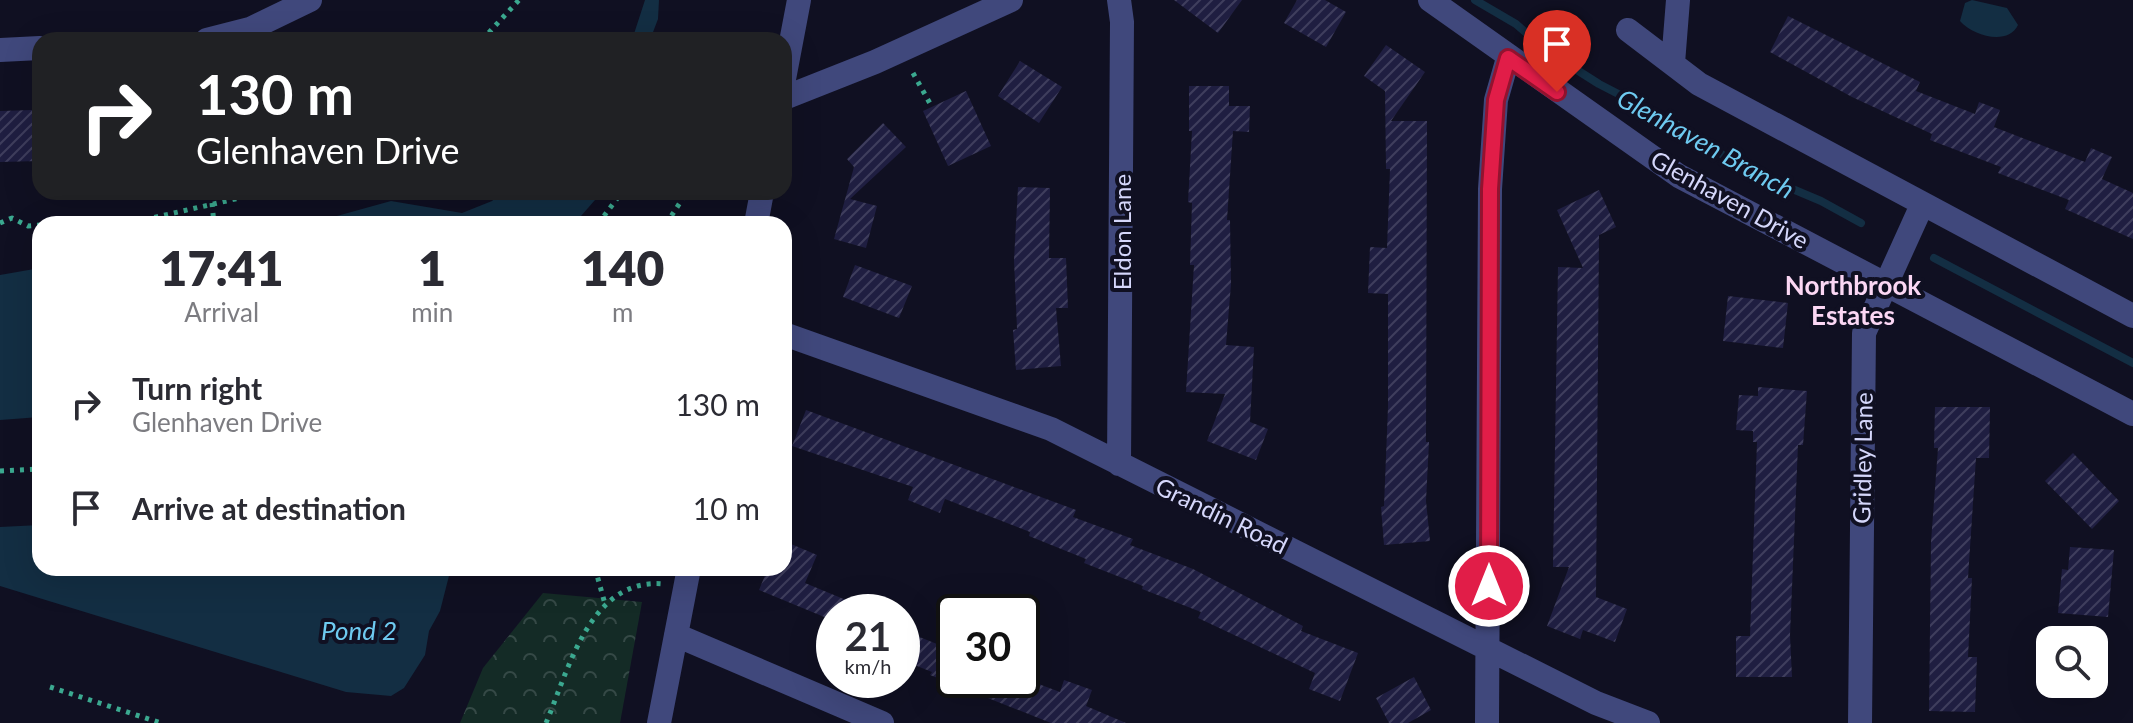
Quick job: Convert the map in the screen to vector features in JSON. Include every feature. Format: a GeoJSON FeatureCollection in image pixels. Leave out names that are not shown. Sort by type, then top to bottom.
{"type":"FeatureCollection","features":[{"type":"Feature","properties":{"kind":"street"},"geometry":{"type":"LineString","coordinates":[[238,32],[310,0]]}},
{"type":"Feature","properties":{"kind":"street"},"geometry":{"type":"LineString","coordinates":[[792,37],[799,0]]}},
{"type":"Feature","properties":{"kind":"street"},"geometry":{"type":"LineString","coordinates":[[792,95],[904,49],[1011,0]]}},
{"type":"Feature","properties":{"kind":"street","name":"Eldon Lane"},"geometry":{"type":"LineString","coordinates":[[1119,0],[1122,22],[1119,464]]}},
{"type":"Feature","properties":{"kind":"street","name":"Glenhaven Drive"},"geometry":{"type":"LineString","coordinates":[[1430,0],[1679,176],[2133,414]]}},
{"type":"Feature","properties":{"kind":"street"},"geometry":{"type":"LineString","coordinates":[[1673,63],[1678,0]]}},
{"type":"Feature","properties":{"kind":"street"},"geometry":{"type":"LineString","coordinates":[[1628,30],[1699,84],[2133,316]]}},
{"type":"Feature","properties":{"kind":"street"},"geometry":{"type":"LineString","coordinates":[[0,50],[32,48]]}},
{"type":"Feature","properties":{"kind":"street"},"geometry":{"type":"LineString","coordinates":[[1487,723],[1490,189],[1496,100],[1508,58]]}},
{"type":"Feature","properties":{"kind":"street","name":"Gridley Lane"},"geometry":{"type":"LineString","coordinates":[[1860,723],[1864,333],[1922,205]]}},
{"type":"Feature","properties":{"kind":"street","name":"Grandin Road"},"geometry":{"type":"LineString","coordinates":[[792,337],[1051,429],[1596,703],[1648,723]]}},
{"type":"Feature","properties":{"kind":"street"},"geometry":{"type":"LineString","coordinates":[[659,723],[687,577]]}},
{"type":"Feature","properties":{"kind":"street"},"geometry":{"type":"LineString","coordinates":[[676,635],[882,723]]}},
{"type":"Feature","properties":{"kind":"path"},"geometry":{"type":"LineString","coordinates":[[489,32],[519,0]]}},
{"type":"Feature","properties":{"kind":"path"},"geometry":{"type":"LineString","coordinates":[[904,49],[932,107]]}},
{"type":"Feature","properties":{"kind":"path"},"geometry":{"type":"LineString","coordinates":[[159,216],[227,200]]}},
{"type":"Feature","properties":{"kind":"path"},"geometry":{"type":"LineString","coordinates":[[212,203],[213,216]]}},
{"type":"Feature","properties":{"kind":"path"},"geometry":{"type":"LineString","coordinates":[[0,223],[12,218],[32,226]]}},
{"type":"Feature","properties":{"kind":"path"},"geometry":{"type":"LineString","coordinates":[[0,471],[32,469]]}},
{"type":"Feature","properties":{"kind":"path"},"geometry":{"type":"LineString","coordinates":[[597,576],[605,604]]}},
{"type":"Feature","properties":{"kind":"path"},"geometry":{"type":"LineString","coordinates":[[546,723],[587,627],[605,604],[627,587],[687,577]]}},
{"type":"Feature","properties":{"kind":"path"},"geometry":{"type":"LineString","coordinates":[[50,687],[161,723]]}},
{"type":"Feature","properties":{"kind":"green space"},"geometry":{"type":"Polygon","coordinates":[[[543,593],[642,602],[620,723],[460,723],[483,668],[543,593]]]}},
{"type":"Feature","properties":{"kind":"water"},"geometry":{"type":"Polygon","coordinates":[[[645,0],[659,0],[658,19],[653,32],[635,32],[645,0]]]}},
{"type":"Feature","properties":{"kind":"water"},"geometry":{"type":"Polygon","coordinates":[[[1972,0],[2007,8],[2018,25],[2007,35],[1999,37],[1973,31],[1960,21],[1965,3],[1972,0]]]}},
{"type":"Feature","properties":{"kind":"water"},"geometry":{"type":"Polygon","coordinates":[[[595,200],[581,216],[337,216],[391,201],[462,213],[492,201],[595,200]]]}},
{"type":"Feature","properties":{"kind":"water"},"geometry":{"type":"Polygon","coordinates":[[[32,269],[32,418],[0,420],[0,275],[32,269]]]}},
{"type":"Feature","properties":{"kind":"water","name":"Pond 2"},"geometry":{"type":"Polygon","coordinates":[[[32,525],[32,576],[449,576],[440,611],[429,631],[425,655],[404,688],[391,696],[346,692],[0,586],[0,527],[32,525]]]}},
{"type":"Feature","properties":{"kind":"building"},"geometry":{"type":"Polygon","coordinates":[[[1174,0],[1242,0],[1218,33],[1174,0]]]}},
{"type":"Feature","properties":{"kind":"building"},"geometry":{"type":"Polygon","coordinates":[[[1297,0],[1325,0],[1346,12],[1326,47],[1284,23],[1297,0]]]}},
{"type":"Feature","properties":{"kind":"building"},"geometry":{"type":"Polygon","coordinates":[[[1788,16],[1920,82],[1916,91],[1975,114],[1979,102],[2000,110],[1994,127],[2085,162],[2091,148],[2112,157],[2102,179],[2133,193],[2133,239],[2065,209],[2069,200],[1998,173],[2001,167],[1930,140],[1932,134],[1852,97],[1770,52],[1788,16]]]}},
{"type":"Feature","properties":{"kind":"building"},"geometry":{"type":"Polygon","coordinates":[[[1386,45],[1425,72],[1391,121],[1427,121],[1426,442],[1429,442],[1426,501],[1430,541],[1384,545],[1381,507],[1384,506],[1388,407],[1388,294],[1368,293],[1370,247],[1387,248],[1390,169],[1386,169],[1385,91],[1364,76],[1386,45]]]}},
{"type":"Feature","properties":{"kind":"building"},"geometry":{"type":"Polygon","coordinates":[[[1020,61],[1062,87],[1039,123],[998,96],[1020,61]]]}},
{"type":"Feature","properties":{"kind":"building"},"geometry":{"type":"Polygon","coordinates":[[[1189,86],[1229,86],[1229,106],[1250,106],[1249,132],[1233,131],[1227,220],[1230,220],[1231,284],[1226,345],[1254,347],[1250,422],[1268,429],[1256,460],[1207,441],[1225,394],[1186,392],[1194,265],[1190,265],[1192,203],[1188,202],[1192,131],[1189,131],[1189,86]]]}},
{"type":"Feature","properties":{"kind":"building"},"geometry":{"type":"Polygon","coordinates":[[[966,91],[991,146],[948,166],[923,111],[966,91]]]}},
{"type":"Feature","properties":{"kind":"building"},"geometry":{"type":"Polygon","coordinates":[[[32,110],[32,161],[0,162],[0,111],[32,110]]]}},
{"type":"Feature","properties":{"kind":"building"},"geometry":{"type":"Polygon","coordinates":[[[883,123],[906,147],[850,199],[877,206],[866,248],[834,239],[854,167],[847,159],[883,123]]]}},
{"type":"Feature","properties":{"kind":"building"},"geometry":{"type":"Polygon","coordinates":[[[1018,187],[1050,188],[1049,258],[1066,258],[1068,308],[1056,308],[1061,366],[1016,370],[1013,330],[1017,329],[1014,260],[1018,187]]]}},
{"type":"Feature","properties":{"kind":"building"},"geometry":{"type":"Polygon","coordinates":[[[1599,190],[1616,227],[1599,235],[1596,597],[1627,609],[1615,642],[1583,630],[1580,639],[1547,626],[1569,567],[1553,567],[1558,267],[1583,268],[1557,210],[1599,190]]]}},
{"type":"Feature","properties":{"kind":"building"},"geometry":{"type":"Polygon","coordinates":[[[855,265],[912,286],[899,318],[843,297],[855,265]]]}},
{"type":"Feature","properties":{"kind":"building"},"geometry":{"type":"Polygon","coordinates":[[[1728,296],[1788,303],[1783,348],[1723,341],[1728,296]]]}},
{"type":"Feature","properties":{"kind":"building"},"geometry":{"type":"Polygon","coordinates":[[[1758,387],[1807,391],[1803,445],[1798,445],[1790,635],[1792,677],[1736,677],[1736,636],[1750,636],[1757,442],[1753,442],[1753,431],[1736,430],[1739,395],[1758,396],[1758,387]]]}},
{"type":"Feature","properties":{"kind":"building"},"geometry":{"type":"Polygon","coordinates":[[[1935,407],[1990,407],[1989,458],[1976,458],[1968,578],[1972,578],[1968,657],[1977,657],[1975,712],[1929,711],[1931,542],[1938,448],[1934,448],[1935,407]]]}},
{"type":"Feature","properties":{"kind":"building"},"geometry":{"type":"Polygon","coordinates":[[[806,410],[1076,510],[1073,517],[1133,539],[1130,545],[1193,569],[1303,626],[1301,631],[1358,653],[1340,701],[1309,689],[1315,673],[1198,618],[1201,612],[1084,563],[1086,559],[1029,536],[1030,532],[945,499],[940,513],[908,500],[913,487],[792,446],[806,410]]]}},
{"type":"Feature","properties":{"kind":"building"},"geometry":{"type":"Polygon","coordinates":[[[2073,453],[2119,501],[2092,529],[2045,481],[2073,453]]]}},
{"type":"Feature","properties":{"kind":"building"},"geometry":{"type":"Polygon","coordinates":[[[792,544],[817,555],[805,583],[832,594],[816,594],[816,614],[759,590],[765,576],[792,576],[792,544]]]}},
{"type":"Feature","properties":{"kind":"building"},"geometry":{"type":"Polygon","coordinates":[[[2070,547],[2114,550],[2108,617],[2058,613],[2062,569],[2068,570],[2070,547]]]}},
{"type":"Feature","properties":{"kind":"building"},"geometry":{"type":"Polygon","coordinates":[[[920,637],[936,644],[936,677],[920,667],[920,637]]]}},
{"type":"Feature","properties":{"kind":"building"},"geometry":{"type":"Polygon","coordinates":[[[1414,677],[1431,710],[1408,723],[1389,723],[1376,698],[1414,677]]]}},
{"type":"Feature","properties":{"kind":"building"},"geometry":{"type":"Polygon","coordinates":[[[1064,680],[1092,690],[1086,706],[1126,723],[1051,723],[988,698],[1040,698],[1040,684],[1060,692],[1064,680]]]}},
{"type":"Feature","properties":{"kind":"waterway","name":"Glenhaven Branch"},"geometry":{"type":"LineString","coordinates":[[1475,0],[1516,24],[1547,51],[1599,84],[1684,128],[1740,167],[1821,201],[1861,223]]}},
{"type":"Feature","properties":{"kind":"waterway","name":"Glenhaven Branch"},"geometry":{"type":"LineString","coordinates":[[1934,258],[2133,363]]}},
{"type":"Feature","properties":{"kind":"district","name":"Northbrook Estates"},"geometry":{"type":"Point","coordinates":[1853,300]}},
{"type":"Feature","properties":{"kind":"route"},"geometry":{"type":"LineString","coordinates":[[1489,586],[1490,189],[1496,100],[1508,58],[1557,92]]}}]}
